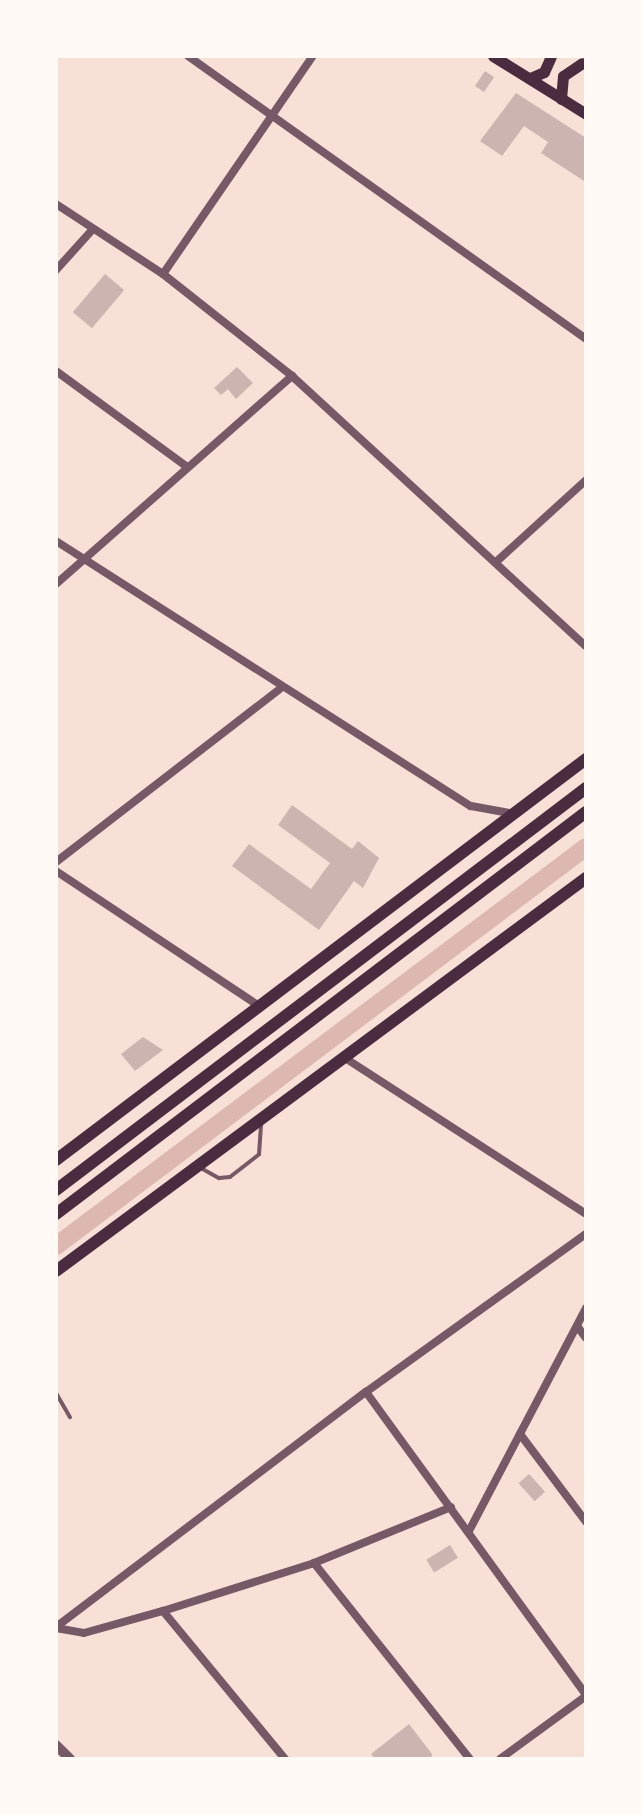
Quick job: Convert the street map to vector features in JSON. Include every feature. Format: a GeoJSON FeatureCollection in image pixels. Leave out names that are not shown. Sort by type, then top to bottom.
{"type":"FeatureCollection","features":[{"type":"Feature","properties":{"kind":"main road"},"geometry":{"type":"LineString","coordinates":[[493,56],[586,114]]}},
{"type":"Feature","properties":{"kind":"main road"},"geometry":{"type":"LineString","coordinates":[[530,78],[544,72],[551,56]]}},
{"type":"Feature","properties":{"kind":"main road"},"geometry":{"type":"LineString","coordinates":[[561,99],[563,76],[580,61]]}},
{"type":"Feature","properties":{"kind":"main road"},"geometry":{"type":"LineString","coordinates":[[56,1160],[586,759]]}},
{"type":"Feature","properties":{"kind":"main road"},"geometry":{"type":"LineString","coordinates":[[56,1190],[586,788]]}},
{"type":"Feature","properties":{"kind":"main road"},"geometry":{"type":"LineString","coordinates":[[56,1214],[586,812]]}},
{"type":"Feature","properties":{"kind":"main road"},"geometry":{"type":"LineString","coordinates":[[56,1271],[586,878]]}},
{"type":"Feature","properties":{"kind":"street"},"geometry":{"type":"LineString","coordinates":[[188,56],[586,339]]}},
{"type":"Feature","properties":{"kind":"street"},"geometry":{"type":"LineString","coordinates":[[163,274],[313,56]]}},
{"type":"Feature","properties":{"kind":"street"},"geometry":{"type":"LineString","coordinates":[[56,204],[163,274],[292,376],[586,646]]}},
{"type":"Feature","properties":{"kind":"street"},"geometry":{"type":"LineString","coordinates":[[56,270],[93,229]]}},
{"type":"Feature","properties":{"kind":"street"},"geometry":{"type":"LineString","coordinates":[[56,371],[186,466]]}},
{"type":"Feature","properties":{"kind":"street"},"geometry":{"type":"LineString","coordinates":[[56,584],[186,466],[292,376]]}},
{"type":"Feature","properties":{"kind":"street"},"geometry":{"type":"LineString","coordinates":[[496,562],[586,480]]}},
{"type":"Feature","properties":{"kind":"street"},"geometry":{"type":"LineString","coordinates":[[56,541],[280,689],[471,806],[516,814]]}},
{"type":"Feature","properties":{"kind":"street"},"geometry":{"type":"LineString","coordinates":[[56,862],[280,689]]}},
{"type":"Feature","properties":{"kind":"street"},"geometry":{"type":"LineString","coordinates":[[56,871],[259,1006]]}},
{"type":"Feature","properties":{"kind":"street"},"geometry":{"type":"LineString","coordinates":[[345,1058],[586,1214]]}},
{"type":"Feature","properties":{"kind":"street"},"geometry":{"type":"LineString","coordinates":[[56,1628],[366,1392],[586,1234]]}},
{"type":"Feature","properties":{"kind":"street"},"geometry":{"type":"LineString","coordinates":[[469,1531],[586,1308]]}},
{"type":"Feature","properties":{"kind":"street"},"geometry":{"type":"LineString","coordinates":[[577,1326],[586,1338]]}},
{"type":"Feature","properties":{"kind":"street"},"geometry":{"type":"LineString","coordinates":[[366,1392],[586,1695],[500,1759]]}},
{"type":"Feature","properties":{"kind":"street"},"geometry":{"type":"LineString","coordinates":[[520,1434],[586,1522]]}},
{"type":"Feature","properties":{"kind":"street"},"geometry":{"type":"LineString","coordinates":[[56,1628],[84,1633],[163,1611],[314,1563],[451,1507]]}},
{"type":"Feature","properties":{"kind":"street"},"geometry":{"type":"LineString","coordinates":[[314,1563],[470,1759]]}},
{"type":"Feature","properties":{"kind":"street"},"geometry":{"type":"LineString","coordinates":[[163,1611],[285,1759]]}},
{"type":"Feature","properties":{"kind":"street"},"geometry":{"type":"LineString","coordinates":[[56,1745],[70,1759]]}},
{"type":"Feature","properties":{"kind":"lane"},"geometry":{"type":"LineString","coordinates":[[197,1166],[219,1178],[230,1177],[259,1154],[261,1119]]}},
{"type":"Feature","properties":{"kind":"lane"},"geometry":{"type":"LineString","coordinates":[[56,1393],[70,1417]]}},
{"type":"Feature","properties":{"kind":"building"},"geometry":{"type":"Polygon","coordinates":[[[485,71],[494,77],[484,92],[475,86],[485,71]]]}},
{"type":"Feature","properties":{"kind":"building"},"geometry":{"type":"Polygon","coordinates":[[[516,93],[586,138],[584,181],[541,153],[548,142],[524,126],[502,156],[480,141],[516,93]]]}},
{"type":"Feature","properties":{"kind":"building"},"geometry":{"type":"Polygon","coordinates":[[[105,274],[124,290],[92,328],[73,312],[105,274]]]}},
{"type":"Feature","properties":{"kind":"building"},"geometry":{"type":"Polygon","coordinates":[[[237,367],[253,383],[236,399],[228,389],[221,395],[214,388],[237,367]]]}},
{"type":"Feature","properties":{"kind":"building"},"geometry":{"type":"Polygon","coordinates":[[[292,805],[352,849],[358,841],[379,858],[363,888],[354,881],[319,930],[232,866],[249,844],[311,889],[330,863],[278,825],[292,805]]]}},
{"type":"Feature","properties":{"kind":"building"},"geometry":{"type":"Polygon","coordinates":[[[143,1037],[163,1050],[135,1071],[121,1054],[143,1037]]]}},
{"type":"Feature","properties":{"kind":"building"},"geometry":{"type":"Polygon","coordinates":[[[529,1474],[545,1492],[535,1501],[519,1483],[529,1474]]]}},
{"type":"Feature","properties":{"kind":"building"},"geometry":{"type":"Polygon","coordinates":[[[450,1545],[458,1558],[434,1573],[426,1560],[450,1545]]]}},
{"type":"Feature","properties":{"kind":"building"},"geometry":{"type":"Polygon","coordinates":[[[409,1724],[432,1754],[431,1759],[375,1759],[371,1754],[409,1724]]]}},
{"type":"Feature","properties":{"kind":"waterway"},"geometry":{"type":"LineString","coordinates":[[56,1246],[586,847]]}}]}
